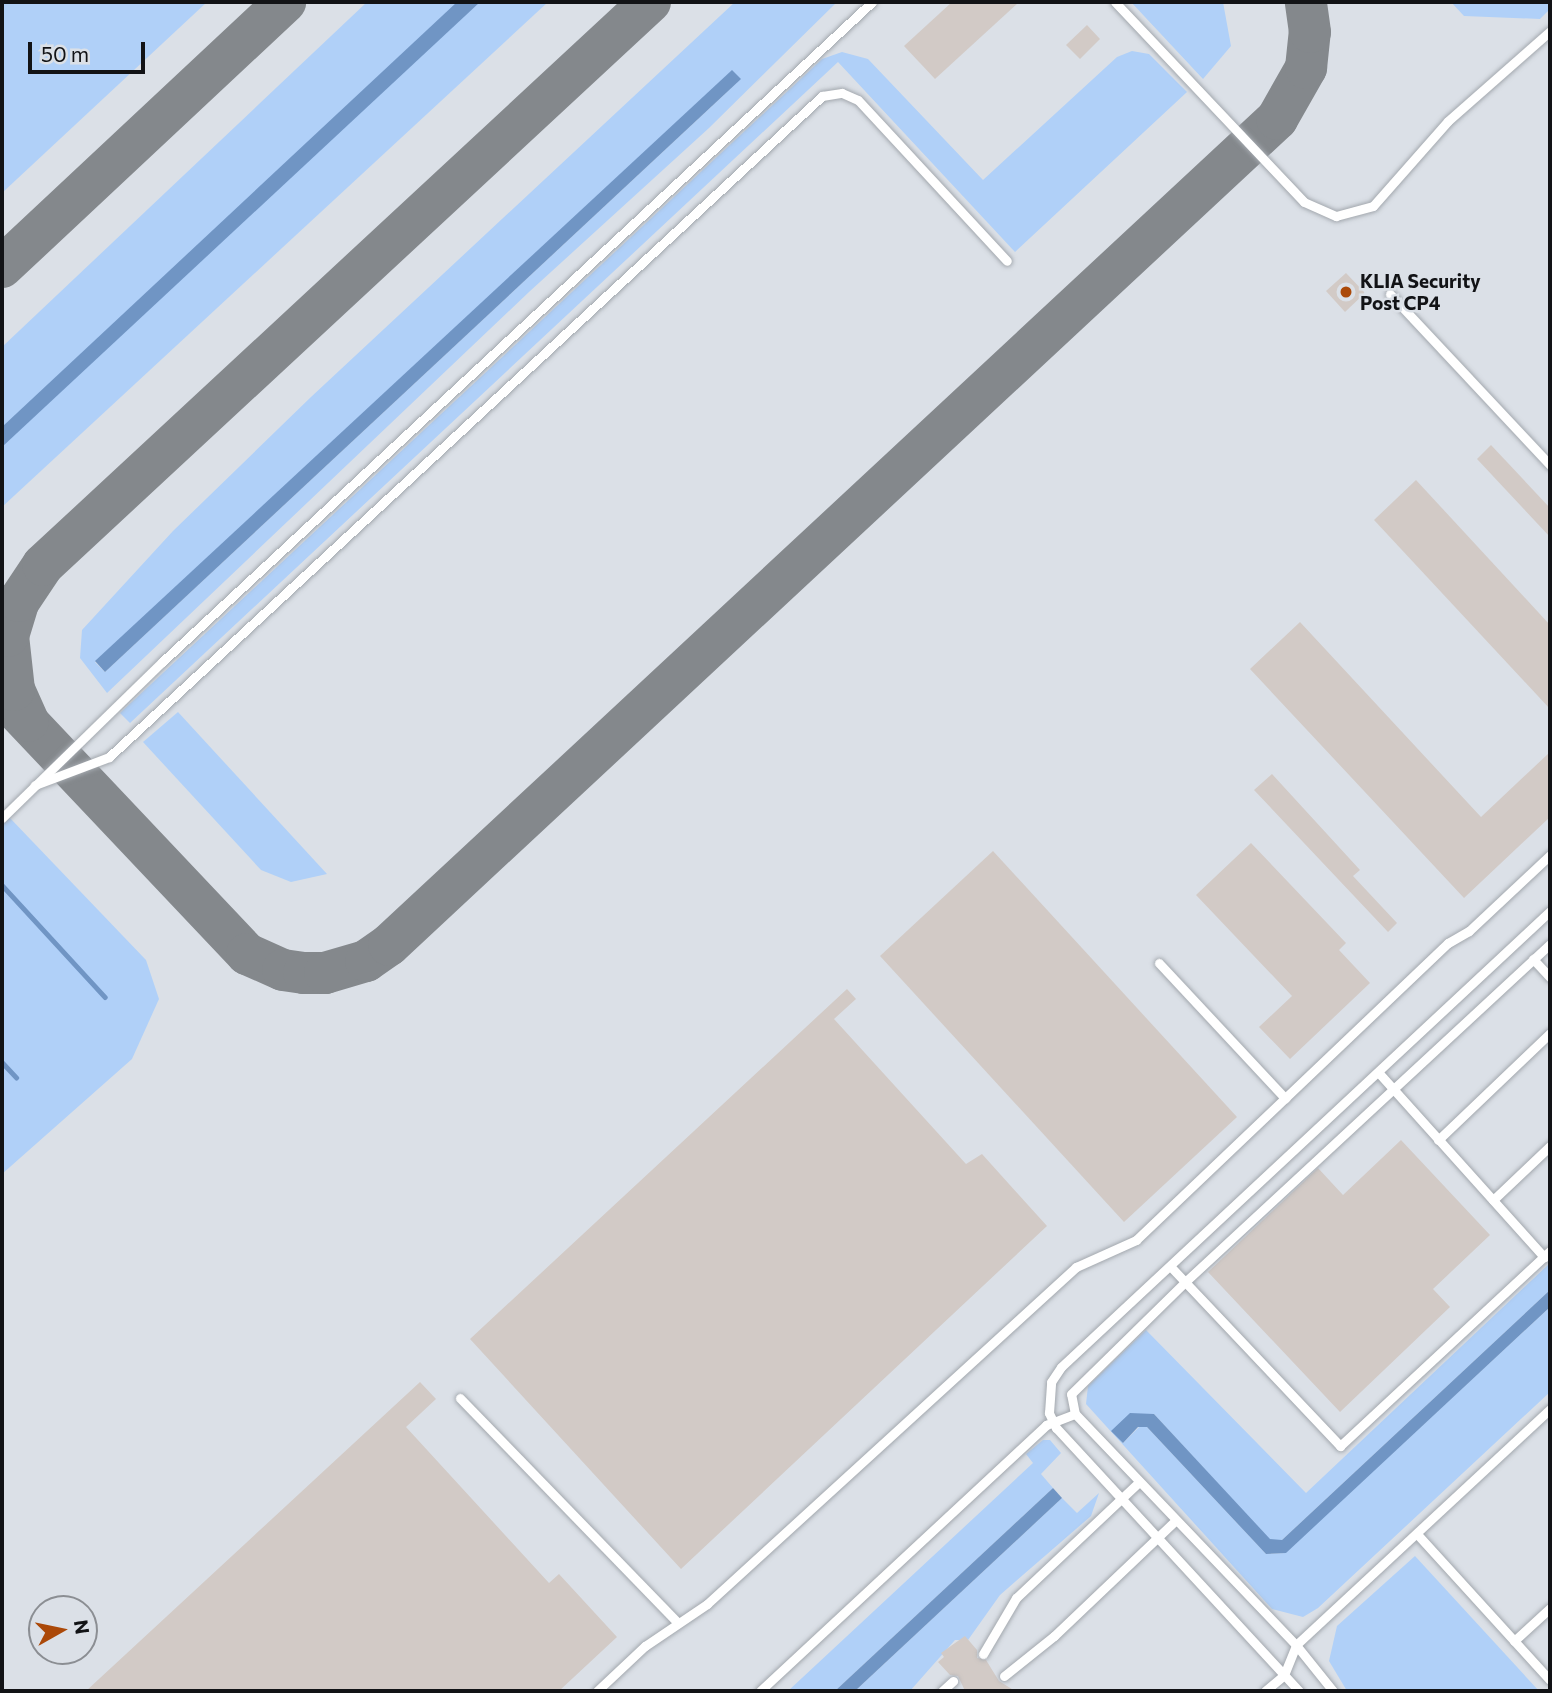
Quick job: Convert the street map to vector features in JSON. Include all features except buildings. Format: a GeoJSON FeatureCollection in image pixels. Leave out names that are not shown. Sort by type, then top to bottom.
{"type":"FeatureCollection","features":[{"type":"Feature","properties":{"kind":"lane"},"geometry":{"type":"LineString","coordinates":[[2,818],[162,662],[872,2]]}},
{"type":"Feature","properties":{"kind":"lane"},"geometry":{"type":"LineString","coordinates":[[1115,2],[1304,202],[1336,216],[1373,206],[1448,121],[1550,31]]}},
{"type":"Feature","properties":{"kind":"lane"},"geometry":{"type":"LineString","coordinates":[[35,785],[110,757],[822,96],[842,93],[858,100],[1007,261]]}},
{"type":"Feature","properties":{"kind":"lane"},"geometry":{"type":"LineString","coordinates":[[1390,294],[1550,465]]}},
{"type":"Feature","properties":{"kind":"lane"},"geometry":{"type":"LineString","coordinates":[[597,1691],[645,1646],[707,1604],[1076,1267],[1136,1240],[1448,943],[1469,931],[1550,855]]}},
{"type":"Feature","properties":{"kind":"lane"},"geometry":{"type":"LineString","coordinates":[[1299,1691],[1052,1423],[1048,1402],[1056,1374],[1550,911]]}},
{"type":"Feature","properties":{"kind":"lane"},"geometry":{"type":"LineString","coordinates":[[1334,1691],[1296,1646],[1076,1415],[1070,1401],[1075,1386],[1550,944]]}},
{"type":"Feature","properties":{"kind":"lane"},"geometry":{"type":"LineString","coordinates":[[1533,959],[1550,978]]}},
{"type":"Feature","properties":{"kind":"lane"},"geometry":{"type":"LineString","coordinates":[[1159,964],[1285,1098]]}},
{"type":"Feature","properties":{"kind":"lane"},"geometry":{"type":"LineString","coordinates":[[1438,1140],[1550,1033]]}},
{"type":"Feature","properties":{"kind":"lane"},"geometry":{"type":"LineString","coordinates":[[1170,1266],[1340,1446],[1547,1254],[1493,1200],[1378,1072]]}},
{"type":"Feature","properties":{"kind":"lane"},"geometry":{"type":"LineString","coordinates":[[1493,1200],[1550,1146]]}},
{"type":"Feature","properties":{"kind":"lane"},"geometry":{"type":"LineString","coordinates":[[460,1398],[678,1623]]}},
{"type":"Feature","properties":{"kind":"lane"},"geometry":{"type":"LineString","coordinates":[[1265,1691],[1284,1675],[1296,1646],[1550,1409]]}},
{"type":"Feature","properties":{"kind":"lane"},"geometry":{"type":"LineString","coordinates":[[760,1691],[1052,1423],[1076,1415]]}},
{"type":"Feature","properties":{"kind":"lane"},"geometry":{"type":"LineString","coordinates":[[983,1654],[1016,1598],[1139,1482]]}},
{"type":"Feature","properties":{"kind":"lane"},"geometry":{"type":"LineString","coordinates":[[1004,1676],[1176,1520]]}},
{"type":"Feature","properties":{"kind":"lane"},"geometry":{"type":"LineString","coordinates":[[1417,1534],[1550,1680]]}},
{"type":"Feature","properties":{"kind":"lane"},"geometry":{"type":"LineString","coordinates":[[1514,1641],[1550,1608]]}},
{"type":"Feature","properties":{"kind":"lane"},"geometry":{"type":"LineString","coordinates":[[942,1691],[953,1681]]}},
{"type":"Feature","properties":{"kind":"shaded area"},"geometry":{"type":"Polygon","coordinates":[[[2,2],[207,2],[2,193],[2,2]]]}},
{"type":"Feature","properties":{"kind":"shaded area"},"geometry":{"type":"Polygon","coordinates":[[[367,2],[548,2],[2,507],[2,347],[367,2]]]}},
{"type":"Feature","properties":{"kind":"shaded area"},"geometry":{"type":"Polygon","coordinates":[[[457,2],[480,2],[2,447],[2,427],[457,2]]]}},
{"type":"Feature","properties":{"kind":"shaded area"},"geometry":{"type":"Polygon","coordinates":[[[735,2],[837,2],[709,128],[529,292],[107,693],[80,658],[82,630],[173,531],[311,397],[735,2]],[[740,80],[95,662],[105,672],[740,80]]]}},
{"type":"Feature","properties":{"kind":"shaded area"},"geometry":{"type":"Polygon","coordinates":[[[1131,2],[1223,2],[1231,46],[1203,79],[1131,2]]]}},
{"type":"Feature","properties":{"kind":"shaded area"},"geometry":{"type":"Polygon","coordinates":[[[1451,2],[1550,2],[1550,9],[1540,19],[1464,16],[1451,2]]]}},
{"type":"Feature","properties":{"kind":"shaded area"},"geometry":{"type":"Polygon","coordinates":[[[1132,51],[1149,54],[1187,92],[1015,252],[838,62],[130,723],[120,713],[822,59],[842,52],[868,59],[983,180],[1117,57],[1132,51]]]}},
{"type":"Feature","properties":{"kind":"shaded area"},"geometry":{"type":"Polygon","coordinates":[[[732,70],[741,79],[105,672],[95,661],[732,70]]]}},
{"type":"Feature","properties":{"kind":"shaded area"},"geometry":{"type":"Polygon","coordinates":[[[178,712],[327,874],[291,882],[261,870],[143,742],[178,712]]]}},
{"type":"Feature","properties":{"kind":"shaded area"},"geometry":{"type":"Polygon","coordinates":[[[9,817],[146,960],[159,999],[132,1059],[2,1174],[2,823],[9,817]]]}},
{"type":"Feature","properties":{"kind":"shaded area"},"geometry":{"type":"Polygon","coordinates":[[[1550,1263],[1550,1290],[1282,1540],[1270,1540],[1154,1414],[1112,1431],[1123,1443],[1139,1427],[1147,1427],[1266,1554],[1285,1553],[1550,1307],[1550,1392],[1318,1608],[1303,1617],[1272,1609],[1086,1404],[1088,1386],[1146,1330],[1306,1493],[1550,1263]]]}},
{"type":"Feature","properties":{"kind":"shaded area"},"geometry":{"type":"Polygon","coordinates":[[[1550,1290],[1550,1307],[1286,1553],[1266,1554],[1147,1427],[1138,1427],[1123,1443],[1111,1431],[1130,1413],[1154,1414],[1270,1539],[1282,1540],[1550,1290]]]}},
{"type":"Feature","properties":{"kind":"shaded area"},"geometry":{"type":"Polygon","coordinates":[[[1043,1440],[1050,1440],[1061,1453],[1041,1474],[1053,1488],[835,1691],[788,1691],[1033,1463],[1026,1454],[1043,1440]]]}},
{"type":"Feature","properties":{"kind":"shaded area"},"geometry":{"type":"Polygon","coordinates":[[[1053,1488],[1062,1498],[855,1691],[835,1691],[1053,1488]]]}},
{"type":"Feature","properties":{"kind":"shaded area"},"geometry":{"type":"Polygon","coordinates":[[[1099,1493],[1091,1516],[1000,1595],[968,1640],[955,1640],[910,1691],[855,1691],[1062,1498],[1077,1513],[1099,1493]]]}},
{"type":"Feature","properties":{"kind":"shaded area"},"geometry":{"type":"Polygon","coordinates":[[[1415,1556],[1539,1691],[1347,1691],[1329,1661],[1337,1626],[1415,1556]]]}},
{"type":"Feature","properties":{"kind":"waterway"},"geometry":{"type":"LineString","coordinates":[[2,885],[105,997]]}},
{"type":"Feature","properties":{"kind":"waterway"},"geometry":{"type":"LineString","coordinates":[[2,1062],[16,1077]]}},
{"type":"Feature","properties":{"kind":"taxiway"},"geometry":{"type":"LineString","coordinates":[[2,267],[285,2]]}},
{"type":"Feature","properties":{"kind":"taxiway"},"geometry":{"type":"LineString","coordinates":[[28,721],[14,690],[8,636],[19,601],[43,565],[650,2]]}},
{"type":"Feature","properties":{"kind":"taxiway"},"geometry":{"type":"LineString","coordinates":[[2,695],[247,954],[283,970],[304,973],[325,973],[366,961],[389,945],[1277,119],[1306,68],[1310,32],[1306,2]]}},
{"type":"Feature","properties":{"kind":"place","name":"KLIA Security Post CP4"},"geometry":{"type":"Point","coordinates":[1346,292]}}]}
